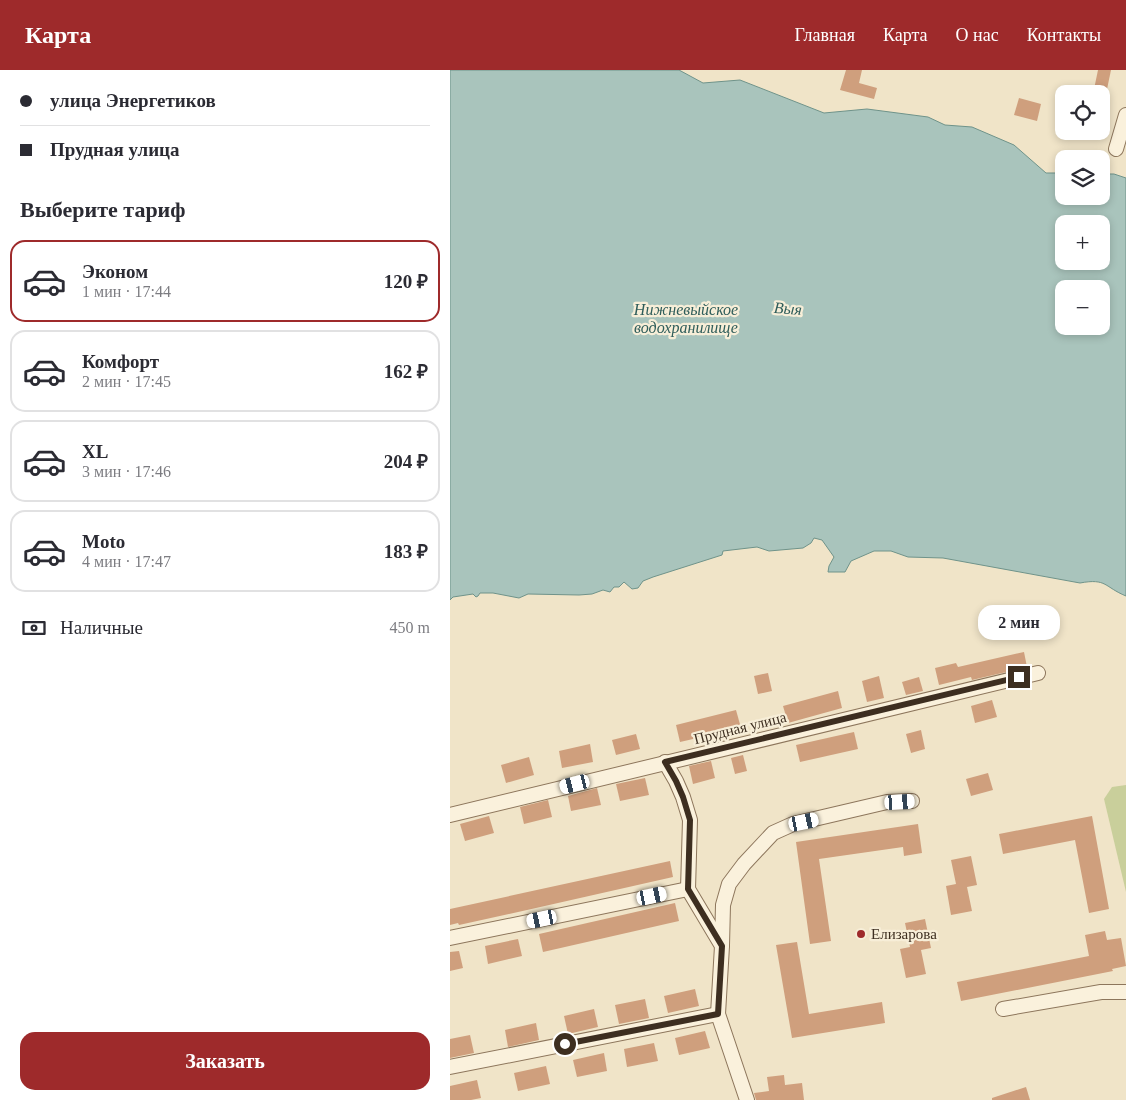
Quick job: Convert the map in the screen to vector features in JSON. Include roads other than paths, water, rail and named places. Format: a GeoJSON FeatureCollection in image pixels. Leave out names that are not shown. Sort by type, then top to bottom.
{"type":"FeatureCollection","features":[{"type":"Feature","properties":{"kind":"street"},"geometry":{"type":"LineString","coordinates":[[1116,149],[1126,115]]}},
{"type":"Feature","properties":{"kind":"street","name":"Прудная улица"},"geometry":{"type":"LineString","coordinates":[[450,815],[1038,673]]}},
{"type":"Feature","properties":{"kind":"street"},"geometry":{"type":"LineString","coordinates":[[665,762],[683,797],[690,820],[688,889],[722,946]]}},
{"type":"Feature","properties":{"kind":"street"},"geometry":{"type":"LineString","coordinates":[[747,1100],[718,1014],[723,905],[729,884],[749,858],[773,834],[793,824],[887,802],[912,801]]}},
{"type":"Feature","properties":{"kind":"street"},"geometry":{"type":"LineString","coordinates":[[450,938],[688,889]]}},
{"type":"Feature","properties":{"kind":"street"},"geometry":{"type":"LineString","coordinates":[[1003,1010],[1101,992],[1126,992]]}},
{"type":"Feature","properties":{"kind":"street"},"geometry":{"type":"LineString","coordinates":[[450,1067],[718,1014]]}},
{"type":"Feature","properties":{"kind":"water","name":"Нижневыйское водохранилище"},"geometry":{"type":"Polygon","coordinates":[[[450,70],[679,70],[703,83],[740,80],[824,113],[867,109],[928,117],[945,125],[972,127],[1014,145],[1046,173],[1055,173],[1055,205],[1110,205],[1110,174],[1126,178],[1126,596],[1101,583],[1080,583],[943,558],[908,557],[891,551],[874,551],[851,561],[845,572],[828,572],[834,557],[822,540],[814,538],[811,543],[803,548],[769,551],[757,547],[723,551],[722,555],[653,577],[643,581],[638,588],[632,589],[624,582],[619,587],[614,587],[610,592],[603,590],[592,594],[528,594],[519,598],[493,593],[480,593],[476,597],[473,594],[453,597],[450,600],[450,70]]]}},
{"type":"Feature","properties":{"kind":"place","name":"Елизарова"},"geometry":{"type":"Point","coordinates":[861,934]}},
{"type":"Feature","properties":{"kind":"water label","name":"Выя"},"geometry":{"type":"Point","coordinates":[788,308]}}]}
